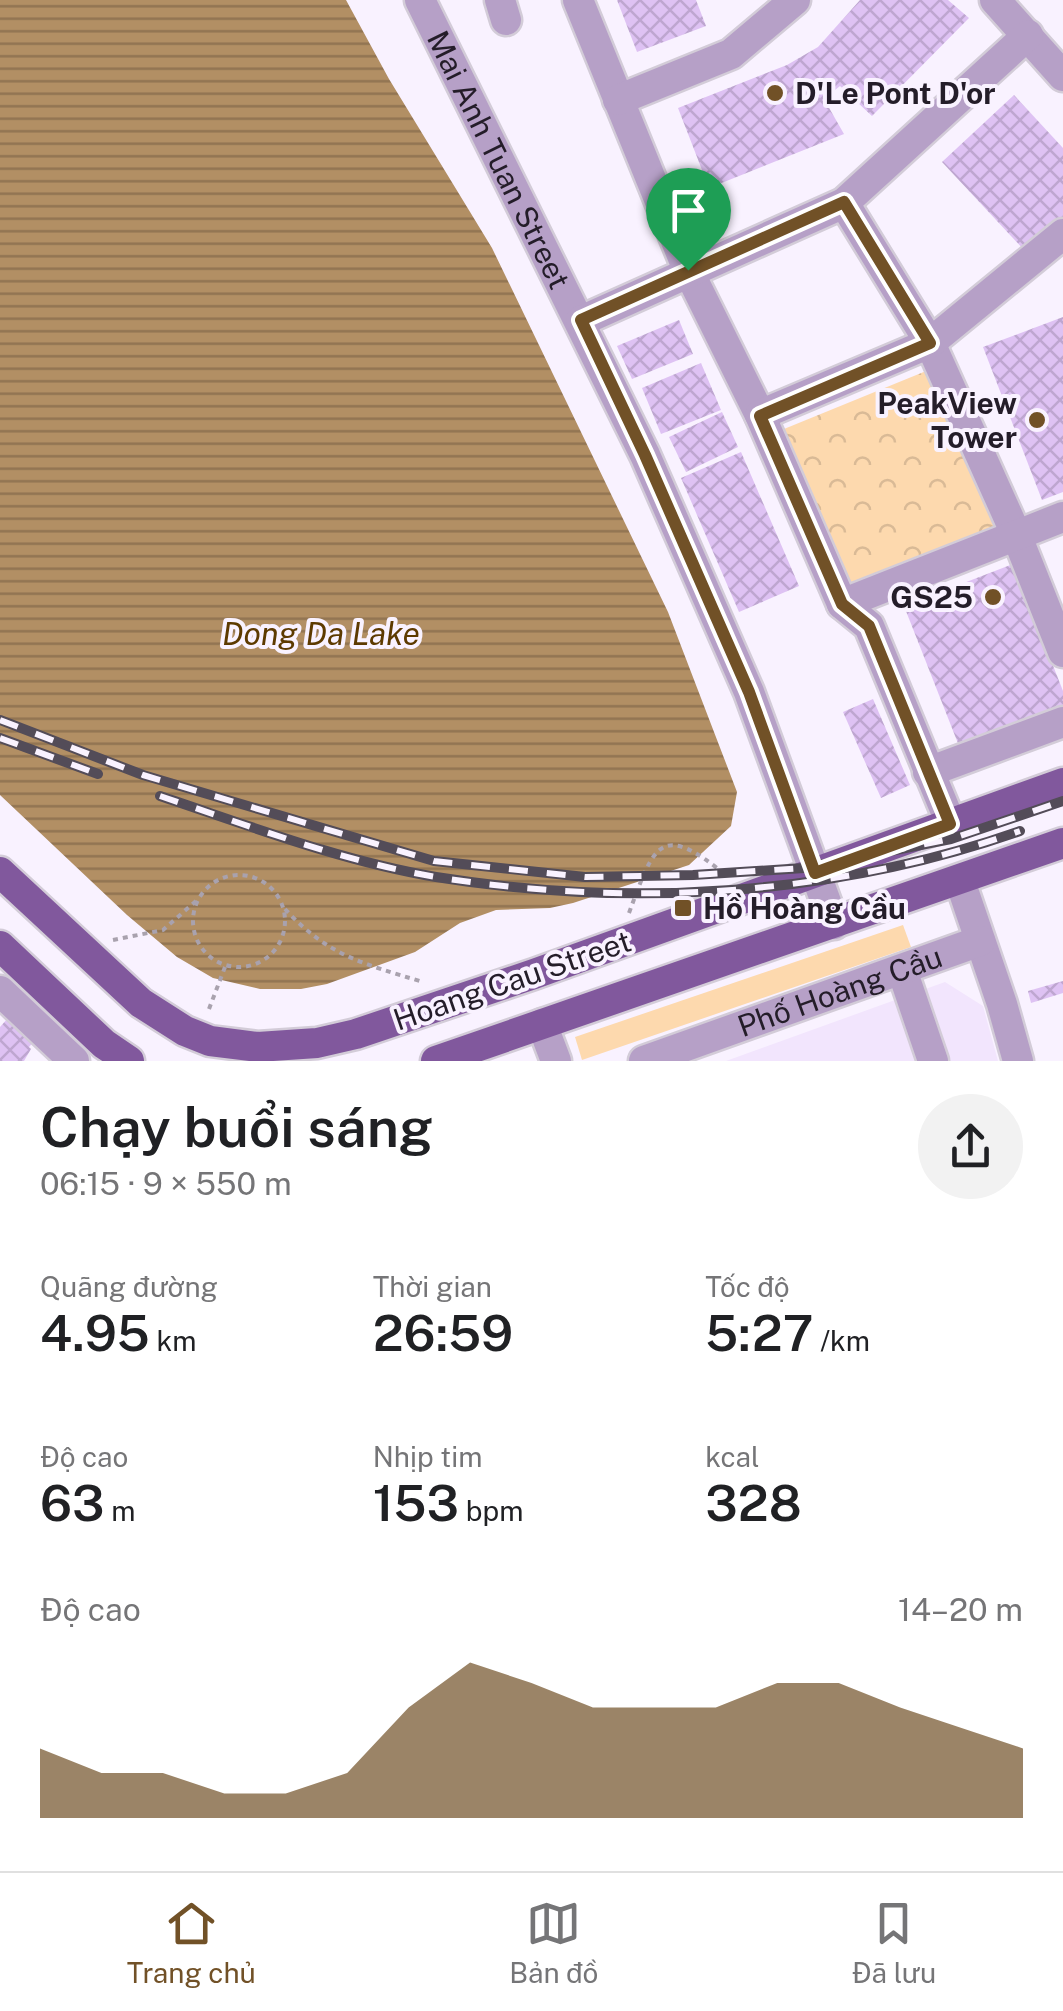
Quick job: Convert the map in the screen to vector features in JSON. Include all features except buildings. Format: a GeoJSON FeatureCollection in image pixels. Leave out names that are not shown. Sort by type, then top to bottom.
{"type":"FeatureCollection","features":[{"type":"Feature","properties":{"kind":"main road","name":"Hoang Cau Street"},"geometry":{"type":"LineString","coordinates":[[0,872],[141,1003],[185,1031],[207,1051],[271,1047],[317,1043],[356,1034],[534,974],[1063,783]]}},
{"type":"Feature","properties":{"kind":"main road","name":"Hoang Cau Street"},"geometry":{"type":"LineString","coordinates":[[436,1061],[1063,843]]}},
{"type":"Feature","properties":{"kind":"main road"},"geometry":{"type":"LineString","coordinates":[[0,946],[104,1044],[129,1061]]}},
{"type":"Feature","properties":{"kind":"street","name":"Mai Anh Tuan Street"},"geometry":{"type":"LineString","coordinates":[[420,0],[645,455],[749,692],[834,924]]}},
{"type":"Feature","properties":{"kind":"street"},"geometry":{"type":"LineString","coordinates":[[578,0],[688,270],[760,416],[842,604],[869,626],[950,824]]}},
{"type":"Feature","properties":{"kind":"street"},"geometry":{"type":"LineString","coordinates":[[618,100],[730,54],[794,0]]}},
{"type":"Feature","properties":{"kind":"street"},"geometry":{"type":"LineString","coordinates":[[995,0],[1060,65]]}},
{"type":"Feature","properties":{"kind":"street"},"geometry":{"type":"LineString","coordinates":[[581,320],[844,202],[1028,36]]}},
{"type":"Feature","properties":{"kind":"street"},"geometry":{"type":"LineString","coordinates":[[844,202],[930,343],[1016,534],[1063,652]]}},
{"type":"Feature","properties":{"kind":"street"},"geometry":{"type":"LineString","coordinates":[[760,416],[930,343],[1063,234]]}},
{"type":"Feature","properties":{"kind":"street"},"geometry":{"type":"LineString","coordinates":[[842,604],[1063,517]]}},
{"type":"Feature","properties":{"kind":"street"},"geometry":{"type":"LineString","coordinates":[[928,772],[1063,722]]}},
{"type":"Feature","properties":{"kind":"street"},"geometry":{"type":"LineString","coordinates":[[960,881],[1018,1061]]}},
{"type":"Feature","properties":{"kind":"street","name":"Phố Hoàng Cầu"},"geometry":{"type":"LineString","coordinates":[[644,1061],[980,941]]}},
{"type":"Feature","properties":{"kind":"street"},"geometry":{"type":"LineString","coordinates":[[902,970],[931,1060]]}},
{"type":"Feature","properties":{"kind":"street"},"geometry":{"type":"LineString","coordinates":[[0,991],[43,1050],[74,1061]]}},
{"type":"Feature","properties":{"kind":"street"},"geometry":{"type":"LineString","coordinates":[[542,1024],[556,1061]]}},
{"type":"Feature","properties":{"kind":"path"},"geometry":{"type":"LineString","coordinates":[[629,913],[653,857],[669,845],[686,845],[728,877]]}},
{"type":"Feature","properties":{"kind":"path"},"geometry":{"type":"LineString","coordinates":[[111,941],[163,930],[206,890],[229,876],[252,878],[270,888],[282,905],[330,950],[423,982]]}},
{"type":"Feature","properties":{"kind":"path"},"geometry":{"type":"LineString","coordinates":[[206,890],[194,914],[193,927],[204,952],[226,965],[254,964],[272,954],[284,926],[282,905]]}},
{"type":"Feature","properties":{"kind":"path"},"geometry":{"type":"LineString","coordinates":[[209,1009],[226,965]]}},
{"type":"Feature","properties":{"kind":"shaded area"},"geometry":{"type":"Polygon","coordinates":[[[945,982],[983,1006],[998,1061],[726,1061],[945,982]]]}},
{"type":"Feature","properties":{"kind":"green space"},"geometry":{"type":"Polygon","coordinates":[[[931,369],[997,527],[850,588],[784,429],[931,369]]]}},
{"type":"Feature","properties":{"kind":"green space"},"geometry":{"type":"Polygon","coordinates":[[[903,925],[911,947],[582,1060],[575,1037],[903,925]]]}},
{"type":"Feature","properties":{"kind":"water","name":"Dong Da Lake"},"geometry":{"type":"Polygon","coordinates":[[[0,0],[346,0],[389,79],[492,248],[668,612],[737,792],[731,826],[689,865],[573,903],[496,910],[460,923],[415,952],[327,984],[301,989],[260,989],[213,978],[177,957],[0,795],[0,0]]]}},
{"type":"Feature","properties":{"kind":"railway"},"geometry":{"type":"LineString","coordinates":[[0,720],[143,775],[434,861],[585,877],[804,868],[951,839],[1063,801]]}},
{"type":"Feature","properties":{"kind":"railway"},"geometry":{"type":"LineString","coordinates":[[0,738],[98,774]]}},
{"type":"Feature","properties":{"kind":"railway"},"geometry":{"type":"LineString","coordinates":[[160,796],[365,862],[436,877],[583,892],[731,890],[805,882],[950,853],[1020,831]]}},
{"type":"Feature","properties":{"kind":"place","name":"D'Le Pont D'or"},"geometry":{"type":"Point","coordinates":[775,93]}},
{"type":"Feature","properties":{"kind":"place","name":"PeakView Tower"},"geometry":{"type":"Point","coordinates":[1037,420]}},
{"type":"Feature","properties":{"kind":"place","name":"GS25"},"geometry":{"type":"Point","coordinates":[993,597]}},
{"type":"Feature","properties":{"kind":"place","name":"Hồ Hoàng Cầu"},"geometry":{"type":"Point","coordinates":[683,908]}},
{"type":"Feature","properties":{"kind":"route"},"geometry":{"type":"LineString","coordinates":[[844,202],[930,343],[760,416],[842,604],[869,626],[950,824],[815,873],[749,692],[581,320],[688,270],[844,202]]}}]}
